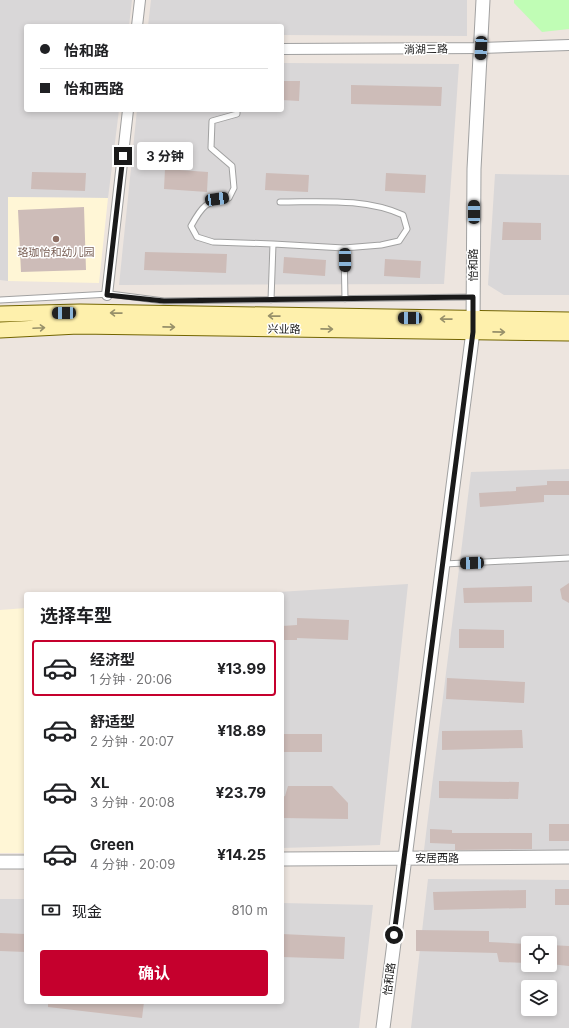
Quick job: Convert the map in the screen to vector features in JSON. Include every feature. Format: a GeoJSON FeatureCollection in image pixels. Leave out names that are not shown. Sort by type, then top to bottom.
{"type":"FeatureCollection","features":[{"type":"Feature","properties":{"kind":"main road","name":"兴业路"},"geometry":{"type":"LineString","coordinates":[[0,314],[80,312],[473,326],[569,333]]}},
{"type":"Feature","properties":{"kind":"main road","name":"兴业路"},"geometry":{"type":"LineString","coordinates":[[0,330],[78,326],[473,326],[569,320]]}},
{"type":"Feature","properties":{"kind":"street"},"geometry":{"type":"LineString","coordinates":[[137,24],[140,0]]}},
{"type":"Feature","properties":{"kind":"street","name":"怡和路"},"geometry":{"type":"LineString","coordinates":[[383,1028],[473,326],[474,169],[483,0]]}},
{"type":"Feature","properties":{"kind":"street","name":"淌湖三路"},"geometry":{"type":"LineString","coordinates":[[284,49],[481,48],[569,45]]}},
{"type":"Feature","properties":{"kind":"street"},"geometry":{"type":"LineString","coordinates":[[107,295],[128,112]]}},
{"type":"Feature","properties":{"kind":"street","name":"安居西路"},"geometry":{"type":"LineString","coordinates":[[284,860],[569,858]]}},
{"type":"Feature","properties":{"kind":"street"},"geometry":{"type":"LineString","coordinates":[[0,862],[24,862]]}},
{"type":"Feature","properties":{"kind":"lane"},"geometry":{"type":"LineString","coordinates":[[237,112],[237,114],[212,121],[211,148],[232,166],[234,188],[229,198],[217,199],[200,208],[191,226],[197,237],[213,242],[344,248],[381,246],[399,241],[407,229],[403,215],[389,209],[358,202],[280,202]]}},
{"type":"Feature","properties":{"kind":"lane"},"geometry":{"type":"LineString","coordinates":[[271,300],[273,244]]}},
{"type":"Feature","properties":{"kind":"lane"},"geometry":{"type":"LineString","coordinates":[[344,248],[345,299]]}},
{"type":"Feature","properties":{"kind":"lane"},"geometry":{"type":"LineString","coordinates":[[0,300],[107,295],[164,301],[473,297]]}},
{"type":"Feature","properties":{"kind":"lane"},"geometry":{"type":"LineString","coordinates":[[443,564],[569,558]]}},
{"type":"Feature","properties":{"kind":"shaded area"},"geometry":{"type":"Polygon","coordinates":[[[0,0],[132,0],[129,24],[24,24],[24,112],[119,112],[108,198],[8,197],[8,281],[0,280],[0,0]]]}},
{"type":"Feature","properties":{"kind":"shaded area"},"geometry":{"type":"Polygon","coordinates":[[[151,0],[467,0],[467,36],[284,35],[284,24],[148,24],[151,0]]]}},
{"type":"Feature","properties":{"kind":"shaded area"},"geometry":{"type":"Polygon","coordinates":[[[284,63],[459,64],[444,284],[119,285],[137,112],[284,112],[284,63]]]}},
{"type":"Feature","properties":{"kind":"shaded area"},"geometry":{"type":"Polygon","coordinates":[[[495,174],[569,175],[569,295],[504,295],[488,285],[495,174]]]}},
{"type":"Feature","properties":{"kind":"shaded area","name":"珞珈怡和幼儿园"},"geometry":{"type":"Polygon","coordinates":[[[8,197],[108,198],[99,283],[8,281],[8,197]]]}},
{"type":"Feature","properties":{"kind":"shaded area"},"geometry":{"type":"Polygon","coordinates":[[[569,469],[569,850],[424,850],[471,472],[569,469]]]}},
{"type":"Feature","properties":{"kind":"shaded area"},"geometry":{"type":"Polygon","coordinates":[[[408,584],[380,845],[284,848],[284,592],[279,592],[408,584]]]}},
{"type":"Feature","properties":{"kind":"shaded area"},"geometry":{"type":"Polygon","coordinates":[[[24,608],[24,853],[0,853],[0,610],[24,608]]]}},
{"type":"Feature","properties":{"kind":"shaded area"},"geometry":{"type":"Polygon","coordinates":[[[428,879],[569,880],[569,1028],[411,1028],[428,879]]]}},
{"type":"Feature","properties":{"kind":"shaded area"},"geometry":{"type":"Polygon","coordinates":[[[0,899],[24,899],[24,1004],[284,1004],[284,903],[373,905],[359,1028],[0,1028],[0,899]]]}},
{"type":"Feature","properties":{"kind":"green space"},"geometry":{"type":"Polygon","coordinates":[[[514,0],[569,0],[569,29],[542,32],[514,3],[514,0]]]}},
{"type":"Feature","properties":{"kind":"building"},"geometry":{"type":"Polygon","coordinates":[[[284,81],[300,81],[299,101],[284,100],[284,81]]]}},
{"type":"Feature","properties":{"kind":"building"},"geometry":{"type":"Polygon","coordinates":[[[351,85],[442,87],[441,106],[351,104],[351,85]]]}},
{"type":"Feature","properties":{"kind":"building"},"geometry":{"type":"Polygon","coordinates":[[[165,169],[208,172],[207,192],[164,189],[165,169]]]}},
{"type":"Feature","properties":{"kind":"building"},"geometry":{"type":"Polygon","coordinates":[[[32,172],[86,173],[85,191],[31,189],[32,172]]]}},
{"type":"Feature","properties":{"kind":"building"},"geometry":{"type":"Polygon","coordinates":[[[266,173],[309,175],[308,192],[265,190],[266,173]]]}},
{"type":"Feature","properties":{"kind":"building"},"geometry":{"type":"Polygon","coordinates":[[[386,173],[426,175],[425,193],[385,191],[386,173]]]}},
{"type":"Feature","properties":{"kind":"building"},"geometry":{"type":"Polygon","coordinates":[[[84,207],[86,270],[21,272],[18,210],[84,207]]]}},
{"type":"Feature","properties":{"kind":"building"},"geometry":{"type":"Polygon","coordinates":[[[503,222],[541,223],[541,240],[502,240],[503,222]]]}},
{"type":"Feature","properties":{"kind":"building"},"geometry":{"type":"Polygon","coordinates":[[[145,252],[227,254],[226,273],[144,270],[145,252]]]}},
{"type":"Feature","properties":{"kind":"building"},"geometry":{"type":"Polygon","coordinates":[[[284,257],[326,260],[325,276],[283,273],[284,257]]]}},
{"type":"Feature","properties":{"kind":"building"},"geometry":{"type":"Polygon","coordinates":[[[385,259],[421,261],[420,278],[384,276],[385,259]]]}},
{"type":"Feature","properties":{"kind":"building"},"geometry":{"type":"Polygon","coordinates":[[[547,481],[569,481],[569,495],[544,495],[544,502],[480,507],[479,493],[516,491],[516,487],[547,485],[547,481]]]}},
{"type":"Feature","properties":{"kind":"building"},"geometry":{"type":"Polygon","coordinates":[[[569,583],[569,603],[562,599],[560,589],[569,583]]]}},
{"type":"Feature","properties":{"kind":"building"},"geometry":{"type":"Polygon","coordinates":[[[532,586],[532,602],[464,603],[463,588],[532,586]]]}},
{"type":"Feature","properties":{"kind":"building"},"geometry":{"type":"Polygon","coordinates":[[[297,618],[349,620],[348,640],[297,638],[297,640],[284,640],[284,626],[297,625],[297,618]]]}},
{"type":"Feature","properties":{"kind":"building"},"geometry":{"type":"Polygon","coordinates":[[[459,629],[504,630],[504,648],[459,648],[459,629]]]}},
{"type":"Feature","properties":{"kind":"building"},"geometry":{"type":"Polygon","coordinates":[[[447,678],[525,682],[524,703],[446,699],[447,678]]]}},
{"type":"Feature","properties":{"kind":"building"},"geometry":{"type":"Polygon","coordinates":[[[522,730],[523,748],[442,750],[442,731],[522,730]]]}},
{"type":"Feature","properties":{"kind":"building"},"geometry":{"type":"Polygon","coordinates":[[[284,734],[322,734],[322,752],[284,752],[284,734]]]}},
{"type":"Feature","properties":{"kind":"building"},"geometry":{"type":"Polygon","coordinates":[[[439,781],[519,782],[518,799],[439,798],[439,781]]]}},
{"type":"Feature","properties":{"kind":"building"},"geometry":{"type":"Polygon","coordinates":[[[288,786],[332,786],[348,803],[348,819],[284,818],[285,796],[288,786]]]}},
{"type":"Feature","properties":{"kind":"building"},"geometry":{"type":"Polygon","coordinates":[[[549,824],[569,824],[569,841],[549,841],[549,824]]]}},
{"type":"Feature","properties":{"kind":"building"},"geometry":{"type":"Polygon","coordinates":[[[430,829],[452,830],[452,833],[532,833],[532,849],[455,850],[455,844],[430,843],[430,829]]]}},
{"type":"Feature","properties":{"kind":"building"},"geometry":{"type":"Polygon","coordinates":[[[555,889],[569,889],[569,905],[555,905],[555,889]]]}},
{"type":"Feature","properties":{"kind":"building"},"geometry":{"type":"Polygon","coordinates":[[[526,890],[526,908],[434,910],[433,892],[526,890]]]}},
{"type":"Feature","properties":{"kind":"building"},"geometry":{"type":"Polygon","coordinates":[[[416,930],[489,931],[489,942],[521,944],[521,963],[499,962],[497,953],[416,951],[416,930]]]}},
{"type":"Feature","properties":{"kind":"building"},"geometry":{"type":"Polygon","coordinates":[[[0,933],[24,934],[24,952],[0,951],[0,933]]]}},
{"type":"Feature","properties":{"kind":"building"},"geometry":{"type":"Polygon","coordinates":[[[284,934],[345,937],[344,959],[284,957],[284,934]]]}},
{"type":"Feature","properties":{"kind":"building"},"geometry":{"type":"Polygon","coordinates":[[[557,945],[569,946],[569,966],[557,965],[557,945]]]}},
{"type":"Feature","properties":{"kind":"building"},"geometry":{"type":"Polygon","coordinates":[[[48,1004],[144,1004],[142,1018],[48,1007],[48,1004]]]}},
{"type":"Feature","properties":{"kind":"place","name":"珞珈怡和幼儿园"},"geometry":{"type":"Point","coordinates":[56,239]}},
{"type":"Feature","properties":{"kind":"route"},"geometry":{"type":"LineString","coordinates":[[123,156],[107,295],[110,294],[164,301],[473,297],[473,332],[394,935]]}}]}
